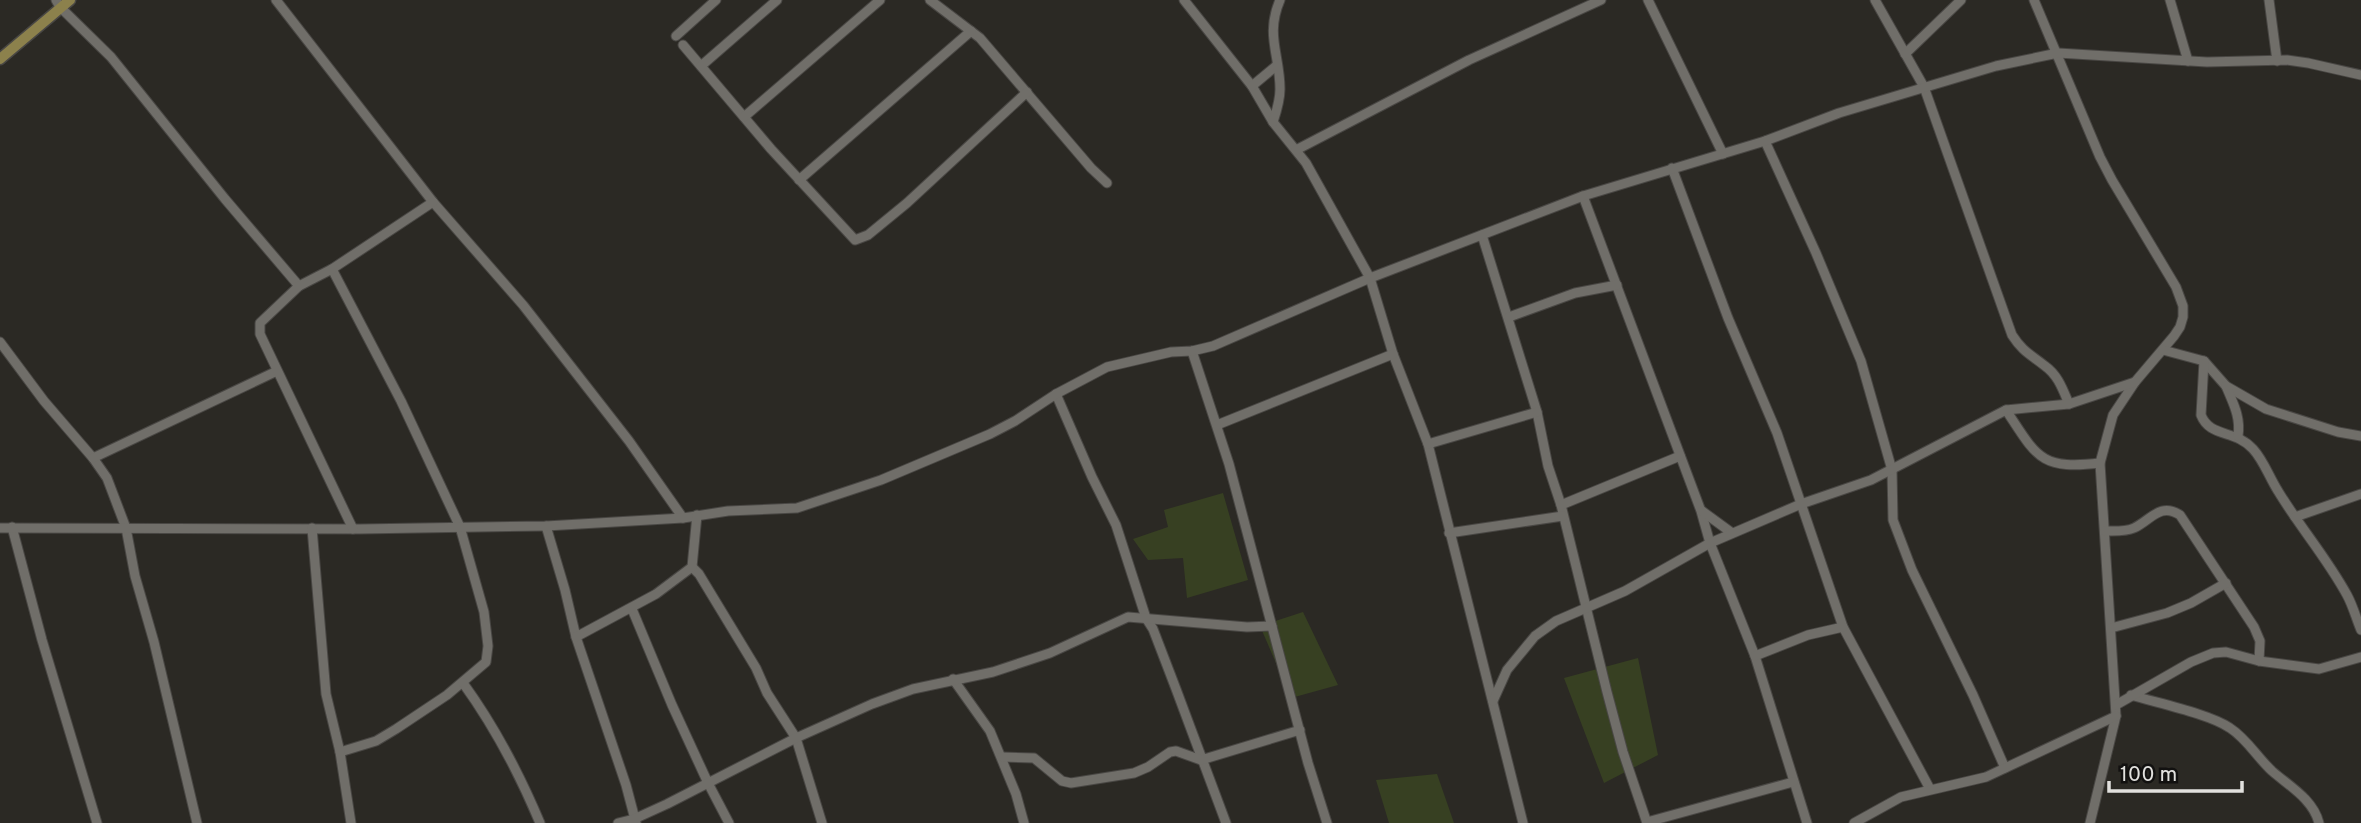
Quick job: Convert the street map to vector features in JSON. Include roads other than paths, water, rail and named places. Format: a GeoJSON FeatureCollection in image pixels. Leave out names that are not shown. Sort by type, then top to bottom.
{"type":"FeatureCollection","features":[{"type":"Feature","properties":{"kind":"main road"},"geometry":{"type":"LineString","coordinates":[[0,60],[62,2]]}},
{"type":"Feature","properties":{"kind":"street"},"geometry":{"type":"LineString","coordinates":[[276,0],[433,202],[531,316],[629,441],[683,518]]}},
{"type":"Feature","properties":{"kind":"street"},"geometry":{"type":"LineString","coordinates":[[676,36],[716,0]]}},
{"type":"Feature","properties":{"kind":"street"},"geometry":{"type":"LineString","coordinates":[[701,66],[777,0]]}},
{"type":"Feature","properties":{"kind":"street"},"geometry":{"type":"LineString","coordinates":[[744,117],[880,0]]}},
{"type":"Feature","properties":{"kind":"street"},"geometry":{"type":"LineString","coordinates":[[930,0],[980,38],[1091,168],[1107,183]]}},
{"type":"Feature","properties":{"kind":"street"},"geometry":{"type":"LineString","coordinates":[[1184,0],[1252,86],[1273,122],[1296,150],[1370,278],[1393,354],[1428,444],[1523,823]]}},
{"type":"Feature","properties":{"kind":"street"},"geometry":{"type":"LineString","coordinates":[[1273,122],[1279,96],[1279,76],[1272,23],[1279,0]]}},
{"type":"Feature","properties":{"kind":"street"},"geometry":{"type":"LineString","coordinates":[[1296,150],[1469,60],[1601,0]]}},
{"type":"Feature","properties":{"kind":"street"},"geometry":{"type":"LineString","coordinates":[[1648,0],[1723,154]]}},
{"type":"Feature","properties":{"kind":"street"},"geometry":{"type":"LineString","coordinates":[[1875,0],[1924,87],[2012,335],[2020,348],[2046,366],[2056,377],[2069,404]]}},
{"type":"Feature","properties":{"kind":"street"},"geometry":{"type":"LineString","coordinates":[[1905,54],[1961,0]]}},
{"type":"Feature","properties":{"kind":"street"},"geometry":{"type":"LineString","coordinates":[[2034,0],[2112,180],[2176,287],[2183,306],[2183,317],[2174,336],[2135,382],[2113,415],[2100,463],[2116,716],[2090,823]]}},
{"type":"Feature","properties":{"kind":"street"},"geometry":{"type":"LineString","coordinates":[[2170,0],[2188,61]]}},
{"type":"Feature","properties":{"kind":"street"},"geometry":{"type":"LineString","coordinates":[[2269,0],[2277,61]]}},
{"type":"Feature","properties":{"kind":"street"},"geometry":{"type":"LineString","coordinates":[[62,2],[111,57],[299,286]]}},
{"type":"Feature","properties":{"kind":"street"},"geometry":{"type":"LineString","coordinates":[[799,180],[971,31]]}},
{"type":"Feature","properties":{"kind":"street"},"geometry":{"type":"LineString","coordinates":[[683,45],[851,239],[859,240],[907,203],[1027,92]]}},
{"type":"Feature","properties":{"kind":"street"},"geometry":{"type":"LineString","coordinates":[[0,528],[353,529],[546,526],[804,507],[881,480],[990,434],[1107,367],[1171,352],[1213,346],[1370,278],[1583,196],[1765,141],[1839,113],[1996,66],[2058,53],[2188,61],[2308,63],[2361,75]]}},
{"type":"Feature","properties":{"kind":"street"},"geometry":{"type":"LineString","coordinates":[[1252,86],[1276,66]]}},
{"type":"Feature","properties":{"kind":"street"},"geometry":{"type":"LineString","coordinates":[[1765,141],[1861,361],[1892,470],[1893,520],[1912,570],[2005,768]]}},
{"type":"Feature","properties":{"kind":"street"},"geometry":{"type":"LineString","coordinates":[[1672,168],[1728,318],[1777,433],[1843,627],[1930,789]]}},
{"type":"Feature","properties":{"kind":"street"},"geometry":{"type":"LineString","coordinates":[[1583,196],[1701,511],[1710,543],[1755,656],[1807,823]]}},
{"type":"Feature","properties":{"kind":"street"},"geometry":{"type":"LineString","coordinates":[[353,529],[260,334],[260,323],[299,286],[332,269],[433,202]]}},
{"type":"Feature","properties":{"kind":"street"},"geometry":{"type":"LineString","coordinates":[[1482,235],[1537,412],[1548,466],[1623,752],[1647,823],[1793,782]]}},
{"type":"Feature","properties":{"kind":"street"},"geometry":{"type":"LineString","coordinates":[[332,269],[401,401],[460,527],[484,612],[488,646],[486,662],[463,683],[376,741],[340,752]]}},
{"type":"Feature","properties":{"kind":"street"},"geometry":{"type":"LineString","coordinates":[[1509,317],[1575,293],[1617,285]]}},
{"type":"Feature","properties":{"kind":"street"},"geometry":{"type":"LineString","coordinates":[[0,342],[107,478],[126,528],[135,576],[157,652],[197,823]]}},
{"type":"Feature","properties":{"kind":"street"},"geometry":{"type":"LineString","coordinates":[[2163,350],[2204,361],[2226,386],[2266,409],[2338,432],[2361,436]]}},
{"type":"Feature","properties":{"kind":"street"},"geometry":{"type":"LineString","coordinates":[[1192,351],[1217,425],[1327,823]]}},
{"type":"Feature","properties":{"kind":"street"},"geometry":{"type":"LineString","coordinates":[[1217,425],[1393,354]]}},
{"type":"Feature","properties":{"kind":"street"},"geometry":{"type":"LineString","coordinates":[[2204,361],[2201,415],[2204,422],[2208,428],[2238,436],[2258,454],[2295,517],[2344,589],[2361,630]]}},
{"type":"Feature","properties":{"kind":"street"},"geometry":{"type":"LineString","coordinates":[[93,458],[277,371]]}},
{"type":"Feature","properties":{"kind":"street"},"geometry":{"type":"LineString","coordinates":[[1493,701],[1507,670],[1535,636],[1556,621],[1625,591],[1710,543],[1801,504],[1854,487],[1892,470],[2006,410],[2069,404],[2135,382]]}},
{"type":"Feature","properties":{"kind":"street"},"geometry":{"type":"LineString","coordinates":[[2226,386],[2240,424],[2238,436]]}},
{"type":"Feature","properties":{"kind":"street"},"geometry":{"type":"LineString","coordinates":[[1056,394],[1116,525],[1146,618],[1153,629],[1226,823]]}},
{"type":"Feature","properties":{"kind":"street"},"geometry":{"type":"LineString","coordinates":[[2006,410],[2029,445],[2042,457],[2058,465],[2100,463]]}},
{"type":"Feature","properties":{"kind":"street"},"geometry":{"type":"LineString","coordinates":[[1428,444],[1537,412]]}},
{"type":"Feature","properties":{"kind":"street"},"geometry":{"type":"LineString","coordinates":[[1560,505],[1680,456]]}},
{"type":"Feature","properties":{"kind":"street"},"geometry":{"type":"LineString","coordinates":[[2295,517],[2361,494]]}},
{"type":"Feature","properties":{"kind":"street"},"geometry":{"type":"LineString","coordinates":[[2105,531],[2126,531],[2163,510],[2172,510],[2180,515],[2258,634],[2259,661]]}},
{"type":"Feature","properties":{"kind":"street"},"geometry":{"type":"LineString","coordinates":[[1701,511],[1732,533]]}},
{"type":"Feature","properties":{"kind":"street"},"geometry":{"type":"LineString","coordinates":[[576,637],[664,589],[692,567],[697,515]]}},
{"type":"Feature","properties":{"kind":"street"},"geometry":{"type":"LineString","coordinates":[[1449,533],[1563,516]]}},
{"type":"Feature","properties":{"kind":"street"},"geometry":{"type":"LineString","coordinates":[[546,526],[576,637],[626,785],[635,821]]}},
{"type":"Feature","properties":{"kind":"street"},"geometry":{"type":"LineString","coordinates":[[12,527],[42,640],[97,823]]}},
{"type":"Feature","properties":{"kind":"street"},"geometry":{"type":"LineString","coordinates":[[312,528],[326,694],[340,752],[351,823]]}},
{"type":"Feature","properties":{"kind":"street"},"geometry":{"type":"LineString","coordinates":[[692,567],[699,574],[756,668],[766,693],[796,738],[822,823]]}},
{"type":"Feature","properties":{"kind":"street"},"geometry":{"type":"LineString","coordinates":[[2111,628],[2167,614],[2226,583]]}},
{"type":"Feature","properties":{"kind":"street"},"geometry":{"type":"LineString","coordinates":[[632,608],[672,705],[729,823]]}},
{"type":"Feature","properties":{"kind":"street"},"geometry":{"type":"LineString","coordinates":[[618,823],[635,821],[796,738],[872,704],[914,689],[993,672],[1050,653],[1128,617],[1247,627],[1272,626]]}},
{"type":"Feature","properties":{"kind":"street"},"geometry":{"type":"LineString","coordinates":[[1755,656],[1808,635],[1843,627]]}},
{"type":"Feature","properties":{"kind":"street"},"geometry":{"type":"LineString","coordinates":[[2116,705],[2191,662],[2213,653],[2226,652],[2259,661],[2319,669],[2361,657]]}},
{"type":"Feature","properties":{"kind":"street"},"geometry":{"type":"LineString","coordinates":[[953,679],[990,731],[1016,794],[1024,823]]}},
{"type":"Feature","properties":{"kind":"street"},"geometry":{"type":"LineString","coordinates":[[463,683],[486,715],[540,823]]}},
{"type":"Feature","properties":{"kind":"street"},"geometry":{"type":"LineString","coordinates":[[2131,695],[2216,720],[2229,727],[2245,740],[2272,771],[2310,804],[2319,823]]}},
{"type":"Feature","properties":{"kind":"street"},"geometry":{"type":"LineString","coordinates":[[1854,823],[1901,797],[1965,783],[2005,768],[2116,716]]}},
{"type":"Feature","properties":{"kind":"street"},"geometry":{"type":"LineString","coordinates":[[1002,757],[1034,758],[1062,781],[1071,783],[1134,773],[1170,752],[1177,751],[1201,760],[1300,730]]}}]}
